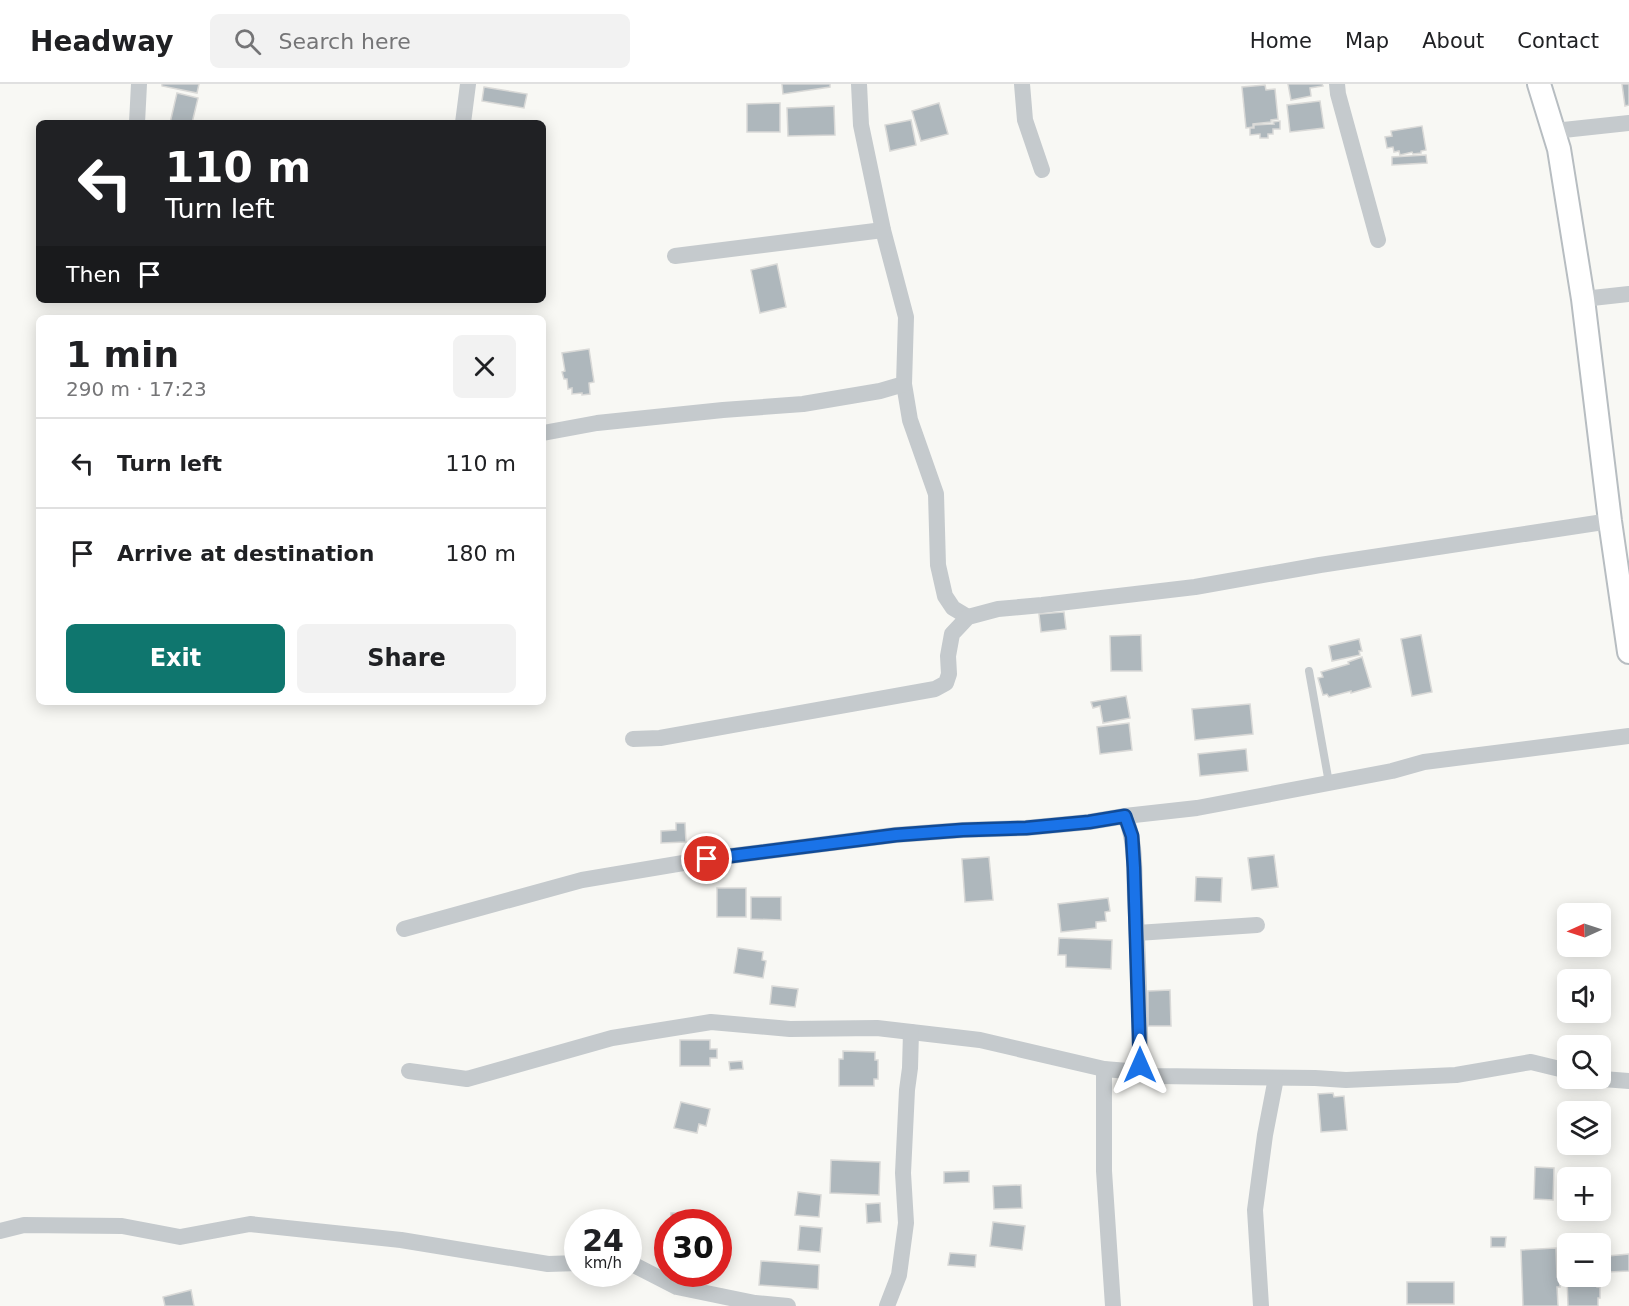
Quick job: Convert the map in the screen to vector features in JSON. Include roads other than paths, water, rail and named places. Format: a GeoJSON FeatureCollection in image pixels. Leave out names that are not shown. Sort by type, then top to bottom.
{"type":"FeatureCollection","features":[{"type":"Feature","properties":{"kind":"main road"},"geometry":{"type":"LineString","coordinates":[[1539,84],[1559,149],[1583,299],[1629,652]]}},
{"type":"Feature","properties":{"kind":"street"},"geometry":{"type":"LineString","coordinates":[[137,120],[139,84]]}},
{"type":"Feature","properties":{"kind":"street"},"geometry":{"type":"LineString","coordinates":[[463,120],[468,84]]}},
{"type":"Feature","properties":{"kind":"street"},"geometry":{"type":"LineString","coordinates":[[860,84],[861,125],[883,230],[906,317],[904,384],[910,420],[936,494],[938,565],[945,596],[953,608],[968,617]]}},
{"type":"Feature","properties":{"kind":"street"},"geometry":{"type":"LineString","coordinates":[[1022,84],[1025,120],[1041,170]]}},
{"type":"Feature","properties":{"kind":"street"},"geometry":{"type":"LineString","coordinates":[[1337,84],[1378,240]]}},
{"type":"Feature","properties":{"kind":"street"},"geometry":{"type":"LineString","coordinates":[[1554,131],[1629,123]]}},
{"type":"Feature","properties":{"kind":"street"},"geometry":{"type":"LineString","coordinates":[[675,256],[883,230]]}},
{"type":"Feature","properties":{"kind":"street"},"geometry":{"type":"LineString","coordinates":[[1583,299],[1629,294]]}},
{"type":"Feature","properties":{"kind":"street"},"geometry":{"type":"LineString","coordinates":[[546,432],[597,423],[803,404],[880,391],[904,384]]}},
{"type":"Feature","properties":{"kind":"street"},"geometry":{"type":"LineString","coordinates":[[633,739],[660,738],[935,689],[946,683],[950,674],[948,656],[952,634],[968,617],[998,609],[1195,587],[1320,565],[1611,521]]}},
{"type":"Feature","properties":{"kind":"street"},"geometry":{"type":"LineString","coordinates":[[404,929],[582,880],[707,859],[896,835],[1026,828],[1197,808],[1392,771],[1424,762],[1629,736]]}},
{"type":"Feature","properties":{"kind":"street"},"geometry":{"type":"LineString","coordinates":[[1125,816],[1132,836],[1140,1072]]}},
{"type":"Feature","properties":{"kind":"street"},"geometry":{"type":"LineString","coordinates":[[1137,933],[1257,925]]}},
{"type":"Feature","properties":{"kind":"street"},"geometry":{"type":"LineString","coordinates":[[408,1071],[467,1079],[612,1038],[711,1022],[790,1029],[877,1028],[980,1040],[1104,1069],[1140,1072],[1156,1077],[1346,1080],[1456,1075],[1530,1062],[1557,1068]]}},
{"type":"Feature","properties":{"kind":"street"},"geometry":{"type":"LineString","coordinates":[[887,1306],[900,1275],[906,1222],[903,1173],[911,1032]]}},
{"type":"Feature","properties":{"kind":"street"},"geometry":{"type":"LineString","coordinates":[[1104,1069],[1104,1171],[1113,1306]]}},
{"type":"Feature","properties":{"kind":"street"},"geometry":{"type":"LineString","coordinates":[[1261,1306],[1255,1210],[1265,1135],[1276,1078]]}},
{"type":"Feature","properties":{"kind":"street"},"geometry":{"type":"LineString","coordinates":[[1611,1080],[1629,1081]]}},
{"type":"Feature","properties":{"kind":"street"},"geometry":{"type":"LineString","coordinates":[[0,1231],[24,1225],[122,1226],[180,1237],[250,1224],[401,1240],[548,1264],[564,1263]]}},
{"type":"Feature","properties":{"kind":"street"},"geometry":{"type":"LineString","coordinates":[[642,1269],[677,1287],[755,1303],[788,1306]]}},
{"type":"Feature","properties":{"kind":"lane"},"geometry":{"type":"LineString","coordinates":[[1309,671],[1329,783]]}}]}
